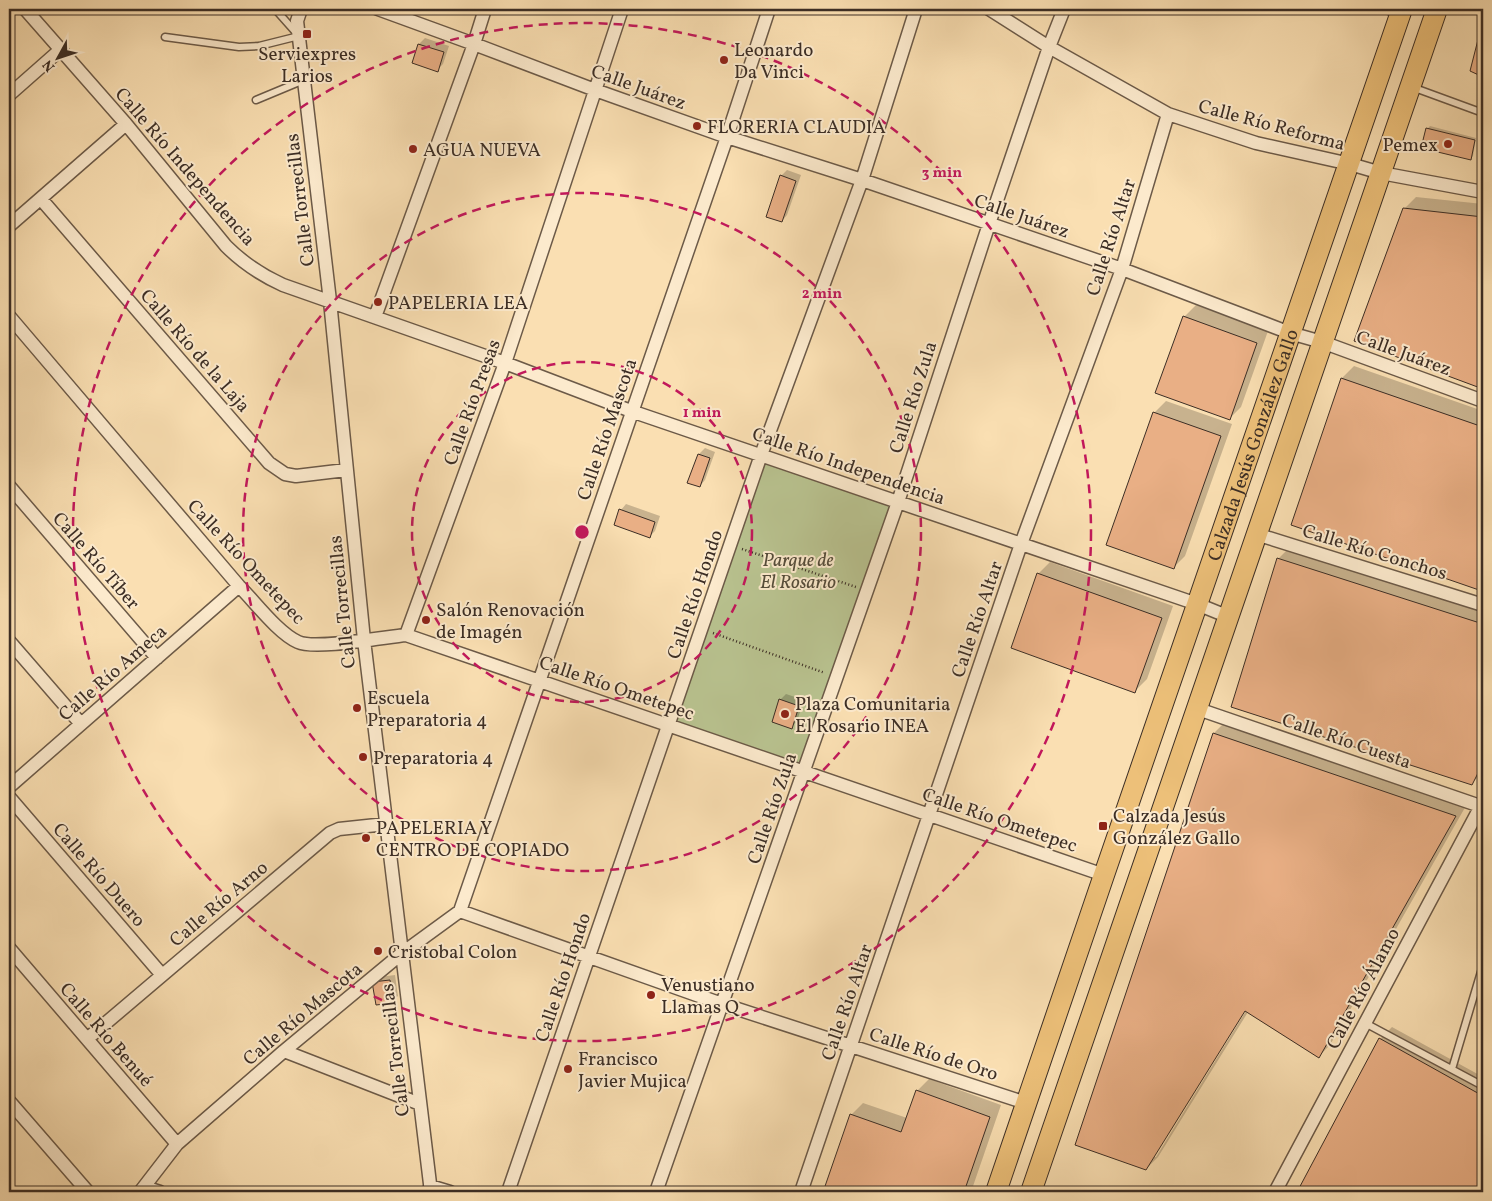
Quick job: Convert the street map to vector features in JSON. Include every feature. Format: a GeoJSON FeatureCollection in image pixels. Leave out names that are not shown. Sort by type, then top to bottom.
{"type":"FeatureCollection","features":[{"type":"Feature","properties":{"kind":"main road","name":"Calzada Jesús González Gallo"},"geometry":{"type":"LineString","coordinates":[[1031,1192],[1198,709],[1436,9]]}},
{"type":"Feature","properties":{"kind":"main road","name":"Calzada Jesús González Gallo"},"geometry":{"type":"LineString","coordinates":[[996,1192],[1290,333],[1350,164],[1395,11]]}},
{"type":"Feature","properties":{"kind":"street","name":"Calle Río Independencia"},"geometry":{"type":"LineString","coordinates":[[25,9],[126,124],[214,232],[239,258],[267,278],[506,363],[632,411],[1197,604],[1229,617]]}},
{"type":"Feature","properties":{"kind":"street","name":"Calle Torrecillas"},"geometry":{"type":"LineString","coordinates":[[301,9],[297,21],[330,301],[364,640],[430,1189]]}},
{"type":"Feature","properties":{"kind":"street","name":"Calle Juárez"},"geometry":{"type":"LineString","coordinates":[[378,9],[594,90],[727,137],[862,180],[1122,269],[1290,333],[1322,342],[1483,401]]}},
{"type":"Feature","properties":{"kind":"street"},"geometry":{"type":"LineString","coordinates":[[375,317],[485,9]]}},
{"type":"Feature","properties":{"kind":"street","name":"Calle Río Presas"},"geometry":{"type":"LineString","coordinates":[[406,635],[506,363],[622,9]]}},
{"type":"Feature","properties":{"kind":"street","name":"Calle Río Mascota"},"geometry":{"type":"LineString","coordinates":[[142,1190],[178,1144],[284,1051],[401,954],[460,911],[727,137],[769,9]]}},
{"type":"Feature","properties":{"kind":"street","name":"Calle Río Hondo"},"geometry":{"type":"LineString","coordinates":[[508,1192],[761,455],[862,180],[916,9]]}},
{"type":"Feature","properties":{"kind":"street","name":"Calle Río Reforma"},"geometry":{"type":"LineString","coordinates":[[989,9],[1049,47],[1168,114],[1256,144],[1350,164],[1380,173],[1483,192]]}},
{"type":"Feature","properties":{"kind":"street","name":"Calle Río Zula"},"geometry":{"type":"LineString","coordinates":[[656,1192],[898,502],[988,224],[1064,9]]}},
{"type":"Feature","properties":{"kind":"street"},"geometry":{"type":"LineString","coordinates":[[9,95],[60,50]]}},
{"type":"Feature","properties":{"kind":"street","name":"Calle Río Altar"},"geometry":{"type":"LineString","coordinates":[[802,1192],[1021,544],[1122,269],[1168,114]]}},
{"type":"Feature","properties":{"kind":"street"},"geometry":{"type":"LineString","coordinates":[[9,226],[126,124]]}},
{"type":"Feature","properties":{"kind":"street","name":"Calle Río de la Laja"},"geometry":{"type":"LineString","coordinates":[[41,198],[269,463],[285,474],[296,476],[346,470]]}},
{"type":"Feature","properties":{"kind":"street","name":"Calle Río Ometepec"},"geometry":{"type":"LineString","coordinates":[[9,316],[240,586],[276,624],[300,643],[316,646],[406,635],[1104,875]]}},
{"type":"Feature","properties":{"kind":"street","name":"Calle Río Tíber"},"geometry":{"type":"LineString","coordinates":[[9,486],[157,658]]}},
{"type":"Feature","properties":{"kind":"street","name":"Calle Río Conchos"},"geometry":{"type":"LineString","coordinates":[[1256,534],[1483,604]]}},
{"type":"Feature","properties":{"kind":"street","name":"Calle Río Ameca"},"geometry":{"type":"LineString","coordinates":[[9,787],[240,586]]}},
{"type":"Feature","properties":{"kind":"street"},"geometry":{"type":"LineString","coordinates":[[9,641],[81,724]]}},
{"type":"Feature","properties":{"kind":"street","name":"Calle Río Cuesta"},"geometry":{"type":"LineString","coordinates":[[1198,709],[1482,805]]}},
{"type":"Feature","properties":{"kind":"street","name":"Calle Río Duero"},"geometry":{"type":"LineString","coordinates":[[9,797],[162,975]]}},
{"type":"Feature","properties":{"kind":"street","name":"Calle Río Álamo"},"geometry":{"type":"LineString","coordinates":[[1275,1192],[1482,805]]}},
{"type":"Feature","properties":{"kind":"street","name":"Calle Río Arno"},"geometry":{"type":"LineString","coordinates":[[87,1039],[330,833],[339,829],[386,824]]}},
{"type":"Feature","properties":{"kind":"street","name":"Calle Río de Oro"},"geometry":{"type":"LineString","coordinates":[[460,911],[722,1004],[1026,1103]]}},
{"type":"Feature","properties":{"kind":"street","name":"Calle Río Benué"},"geometry":{"type":"LineString","coordinates":[[9,948],[178,1144]]}},
{"type":"Feature","properties":{"kind":"street"},"geometry":{"type":"LineString","coordinates":[[284,1051],[420,1104]]}},
{"type":"Feature","properties":{"kind":"street"},"geometry":{"type":"LineString","coordinates":[[9,1101],[88,1192]]}},
{"type":"Feature","properties":{"kind":"street"},"geometry":{"type":"LineString","coordinates":[[430,1189],[450,1192]]}},
{"type":"Feature","properties":{"kind":"street"},"geometry":{"type":"LineString","coordinates":[[142,1190],[160,1192]]}},
{"type":"Feature","properties":{"kind":"lane"},"geometry":{"type":"LineString","coordinates":[[165,38],[239,46],[259,46],[299,36],[275,9]]}},
{"type":"Feature","properties":{"kind":"lane"},"geometry":{"type":"LineString","coordinates":[[256,100],[304,80]]}},
{"type":"Feature","properties":{"kind":"lane"},"geometry":{"type":"LineString","coordinates":[[1410,87],[1483,113]]}},
{"type":"Feature","properties":{"kind":"lane"},"geometry":{"type":"LineString","coordinates":[[1452,1069],[1483,965]]}},
{"type":"Feature","properties":{"kind":"lane"},"geometry":{"type":"LineString","coordinates":[[1365,1022],[1483,1086]]}},
{"type":"Feature","properties":{"kind":"path"},"geometry":{"type":"LineString","coordinates":[[730,546],[866,590]]}},
{"type":"Feature","properties":{"kind":"path"},"geometry":{"type":"LineString","coordinates":[[702,629],[836,677]]}},
{"type":"Feature","properties":{"kind":"green space","name":"Parque de El Rosario"},"geometry":{"type":"Polygon","coordinates":[[[764,460],[892,504],[800,766],[673,723],[764,460]]]}},
{"type":"Feature","properties":{"kind":"building"},"geometry":{"type":"Polygon","coordinates":[[[1483,20],[1483,77],[1470,71],[1483,20]]]}},
{"type":"Feature","properties":{"kind":"building"},"geometry":{"type":"Polygon","coordinates":[[[418,44],[444,52],[438,72],[412,63],[418,44]]]}},
{"type":"Feature","properties":{"kind":"building","name":"Pemex"},"geometry":{"type":"Polygon","coordinates":[[[1426,128],[1475,140],[1471,160],[1421,148],[1426,128]]]}},
{"type":"Feature","properties":{"kind":"building"},"geometry":{"type":"Polygon","coordinates":[[[780,175],[796,181],[782,222],[766,217],[780,175]]]}},
{"type":"Feature","properties":{"kind":"building"},"geometry":{"type":"Polygon","coordinates":[[[1403,208],[1483,217],[1483,389],[1354,341],[1403,208]]]}},
{"type":"Feature","properties":{"kind":"building"},"geometry":{"type":"Polygon","coordinates":[[[1183,316],[1257,343],[1230,420],[1155,393],[1183,316]]]}},
{"type":"Feature","properties":{"kind":"building"},"geometry":{"type":"Polygon","coordinates":[[[1341,378],[1483,427],[1483,576],[1479,590],[1291,525],[1341,378]]]}},
{"type":"Feature","properties":{"kind":"building"},"geometry":{"type":"Polygon","coordinates":[[[1153,412],[1221,436],[1174,569],[1106,545],[1153,412]]]}},
{"type":"Feature","properties":{"kind":"building"},"geometry":{"type":"Polygon","coordinates":[[[698,454],[710,458],[700,487],[687,483],[698,454]]]}},
{"type":"Feature","properties":{"kind":"building"},"geometry":{"type":"Polygon","coordinates":[[[619,509],[655,522],[650,538],[614,525],[619,509]]]}},
{"type":"Feature","properties":{"kind":"building"},"geometry":{"type":"Polygon","coordinates":[[[1277,558],[1483,624],[1483,763],[1472,785],[1231,707],[1277,558]]]}},
{"type":"Feature","properties":{"kind":"building"},"geometry":{"type":"Polygon","coordinates":[[[1037,573],[1162,618],[1135,693],[1011,648],[1037,573]]]}},
{"type":"Feature","properties":{"kind":"building","name":"Plaza Comunitaria El Rosario INEA"},"geometry":{"type":"Polygon","coordinates":[[[779,699],[799,706],[792,729],[772,722],[779,699]]]}},
{"type":"Feature","properties":{"kind":"building"},"geometry":{"type":"Polygon","coordinates":[[[1213,733],[1456,816],[1319,1058],[1245,1011],[1146,1170],[1075,1145],[1213,733]]]}},
{"type":"Feature","properties":{"kind":"building"},"geometry":{"type":"Polygon","coordinates":[[[390,980],[393,1003],[376,1005],[372,982],[390,980]]]}},
{"type":"Feature","properties":{"kind":"building"},"geometry":{"type":"Polygon","coordinates":[[[1379,1038],[1483,1096],[1483,1192],[1297,1192],[1379,1038]]]}},
{"type":"Feature","properties":{"kind":"building"},"geometry":{"type":"Polygon","coordinates":[[[916,1090],[990,1117],[964,1192],[823,1192],[850,1114],[901,1132],[916,1090]]]}},
{"type":"Feature","properties":{"kind":"place","name":"Serviexpres Larios"},"geometry":{"type":"Point","coordinates":[307,34]}},
{"type":"Feature","properties":{"kind":"place","name":"Leonardo Da Vinci"},"geometry":{"type":"Point","coordinates":[724,60]}},
{"type":"Feature","properties":{"kind":"place","name":"FLORERIA CLAUDIA"},"geometry":{"type":"Point","coordinates":[697,126]}},
{"type":"Feature","properties":{"kind":"place","name":"Pemex"},"geometry":{"type":"Point","coordinates":[1448,144]}},
{"type":"Feature","properties":{"kind":"place","name":"AGUA NUEVA"},"geometry":{"type":"Point","coordinates":[413,149]}},
{"type":"Feature","properties":{"kind":"place","name":"PAPELERIA LEA"},"geometry":{"type":"Point","coordinates":[378,302]}},
{"type":"Feature","properties":{"kind":"place","name":"Salón Renovación de Imagén"},"geometry":{"type":"Point","coordinates":[426,620]}},
{"type":"Feature","properties":{"kind":"place","name":"Escuela Preparatoria 4"},"geometry":{"type":"Point","coordinates":[357,708]}},
{"type":"Feature","properties":{"kind":"place","name":"Plaza Comunitaria El Rosario INEA"},"geometry":{"type":"Point","coordinates":[785,714]}},
{"type":"Feature","properties":{"kind":"place","name":"Preparatoria 4"},"geometry":{"type":"Point","coordinates":[363,757]}},
{"type":"Feature","properties":{"kind":"place","name":"Calzada Jesús González Gallo"},"geometry":{"type":"Point","coordinates":[1103,826]}},
{"type":"Feature","properties":{"kind":"place","name":"PAPELERIA Y CENTRO DE COPIADO"},"geometry":{"type":"Point","coordinates":[366,838]}},
{"type":"Feature","properties":{"kind":"place","name":"Cristobal Colon"},"geometry":{"type":"Point","coordinates":[378,951]}},
{"type":"Feature","properties":{"kind":"place","name":"Venustiano Llamas Q"},"geometry":{"type":"Point","coordinates":[651,995]}},
{"type":"Feature","properties":{"kind":"place","name":"Francisco Javier Mujica"},"geometry":{"type":"Point","coordinates":[568,1069]}}]}
